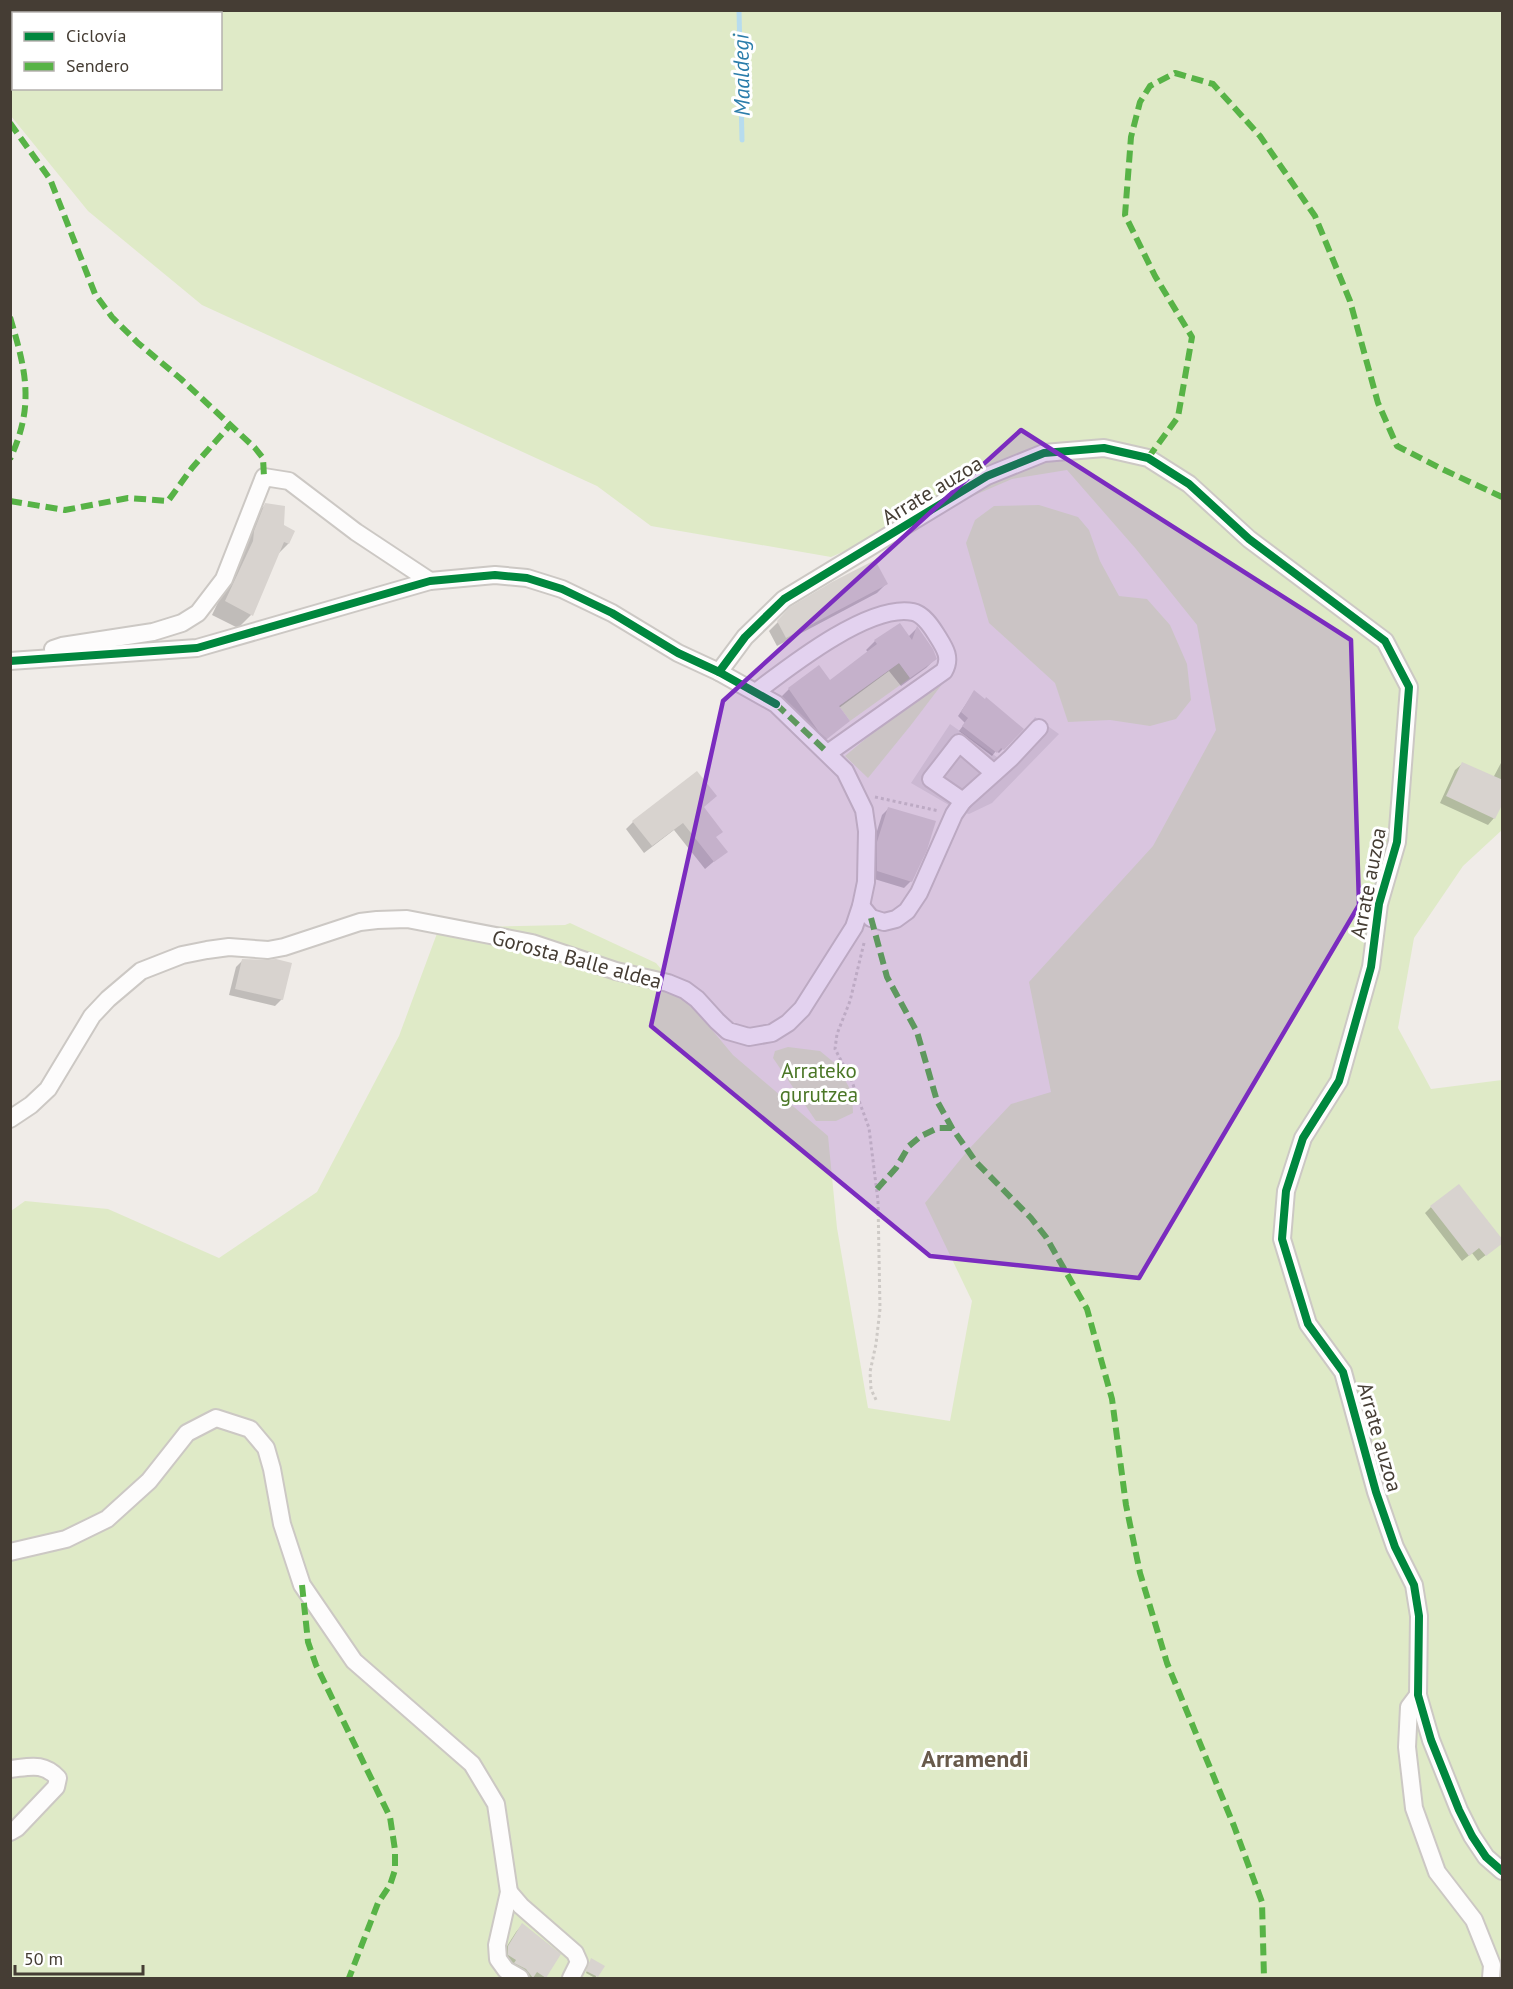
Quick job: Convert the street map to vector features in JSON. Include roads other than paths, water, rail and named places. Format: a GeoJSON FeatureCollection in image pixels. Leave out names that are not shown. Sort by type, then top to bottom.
{"type":"FeatureCollection","features":[{"type":"Feature","properties":{"kind":"street","name":"Arrate auzoa"},"geometry":{"type":"LineString","coordinates":[[719,672],[745,637],[784,600],[987,476],[1044,453],[1104,448],[1148,458],[1189,484],[1249,539],[1385,641],[1409,687],[1397,842],[1379,904],[1371,967],[1339,1081],[1303,1138],[1286,1191],[1282,1239],[1308,1324],[1343,1372],[1376,1492],[1395,1547],[1414,1585],[1419,1616],[1418,1695],[1431,1740],[1459,1810],[1486,1857],[1503,1871]]}},
{"type":"Feature","properties":{"kind":"street"},"geometry":{"type":"LineString","coordinates":[[10,661],[30,658],[62,646],[153,632],[182,623],[198,613],[224,579],[264,477],[289,481],[373,544],[430,581]]}},
{"type":"Feature","properties":{"kind":"street","name":"Gorosta Balle aldea"},"geometry":{"type":"LineString","coordinates":[[10,1119],[31,1105],[48,1089],[92,1016],[108,999],[141,971],[182,955],[229,947],[268,950],[360,922],[407,919],[532,943],[616,971],[668,984],[685,990],[697,999],[729,1031],[749,1037],[772,1033],[802,1010],[854,927],[866,912],[867,831],[864,810],[845,771],[776,704],[719,672],[678,653],[612,613],[562,589],[527,579],[495,575],[430,581],[197,648],[30,658]]}},
{"type":"Feature","properties":{"kind":"street"},"geometry":{"type":"LineString","coordinates":[[756,692],[807,653],[866,621],[896,611],[916,612],[927,621],[948,655],[948,664],[944,671],[828,753]]}},
{"type":"Feature","properties":{"kind":"street"},"geometry":{"type":"LineString","coordinates":[[866,912],[884,922],[896,919],[907,911],[919,893],[958,807],[1039,729]]}},
{"type":"Feature","properties":{"kind":"street"},"geometry":{"type":"LineString","coordinates":[[958,807],[931,779],[959,743],[994,773]]}},
{"type":"Feature","properties":{"kind":"street"},"geometry":{"type":"LineString","coordinates":[[10,1552],[66,1539],[107,1519],[149,1481],[188,1433],[216,1418],[250,1429],[266,1448],[282,1524],[302,1585],[313,1602],[354,1661],[472,1764],[496,1804],[509,1892],[497,1945],[498,1959],[506,1970],[520,1978]]}},
{"type":"Feature","properties":{"kind":"street","name":"Arrate auzoa"},"geometry":{"type":"LineString","coordinates":[[1418,1695],[1409,1707],[1407,1747],[1414,1808],[1437,1872],[1474,1920],[1492,1965],[1491,1978]]}},
{"type":"Feature","properties":{"kind":"street"},"geometry":{"type":"LineString","coordinates":[[10,1769],[39,1766],[51,1770],[58,1778],[56,1787],[17,1828],[10,1832]]}},
{"type":"Feature","properties":{"kind":"street"},"geometry":{"type":"LineString","coordinates":[[509,1892],[521,1906],[575,1953],[579,1962],[571,1978]]}},
{"type":"Feature","properties":{"kind":"waterway","name":"Maaldegi"},"geometry":{"type":"LineString","coordinates":[[739,10],[742,140]]}},
{"type":"Feature","properties":{"kind":"district","name":"Arramendi"},"geometry":{"type":"Point","coordinates":[975,1758]}},
{"type":"Feature","properties":{"kind":"park label","name":"Arrateko gurutzea"},"geometry":{"type":"Point","coordinates":[819,1082]}}]}
